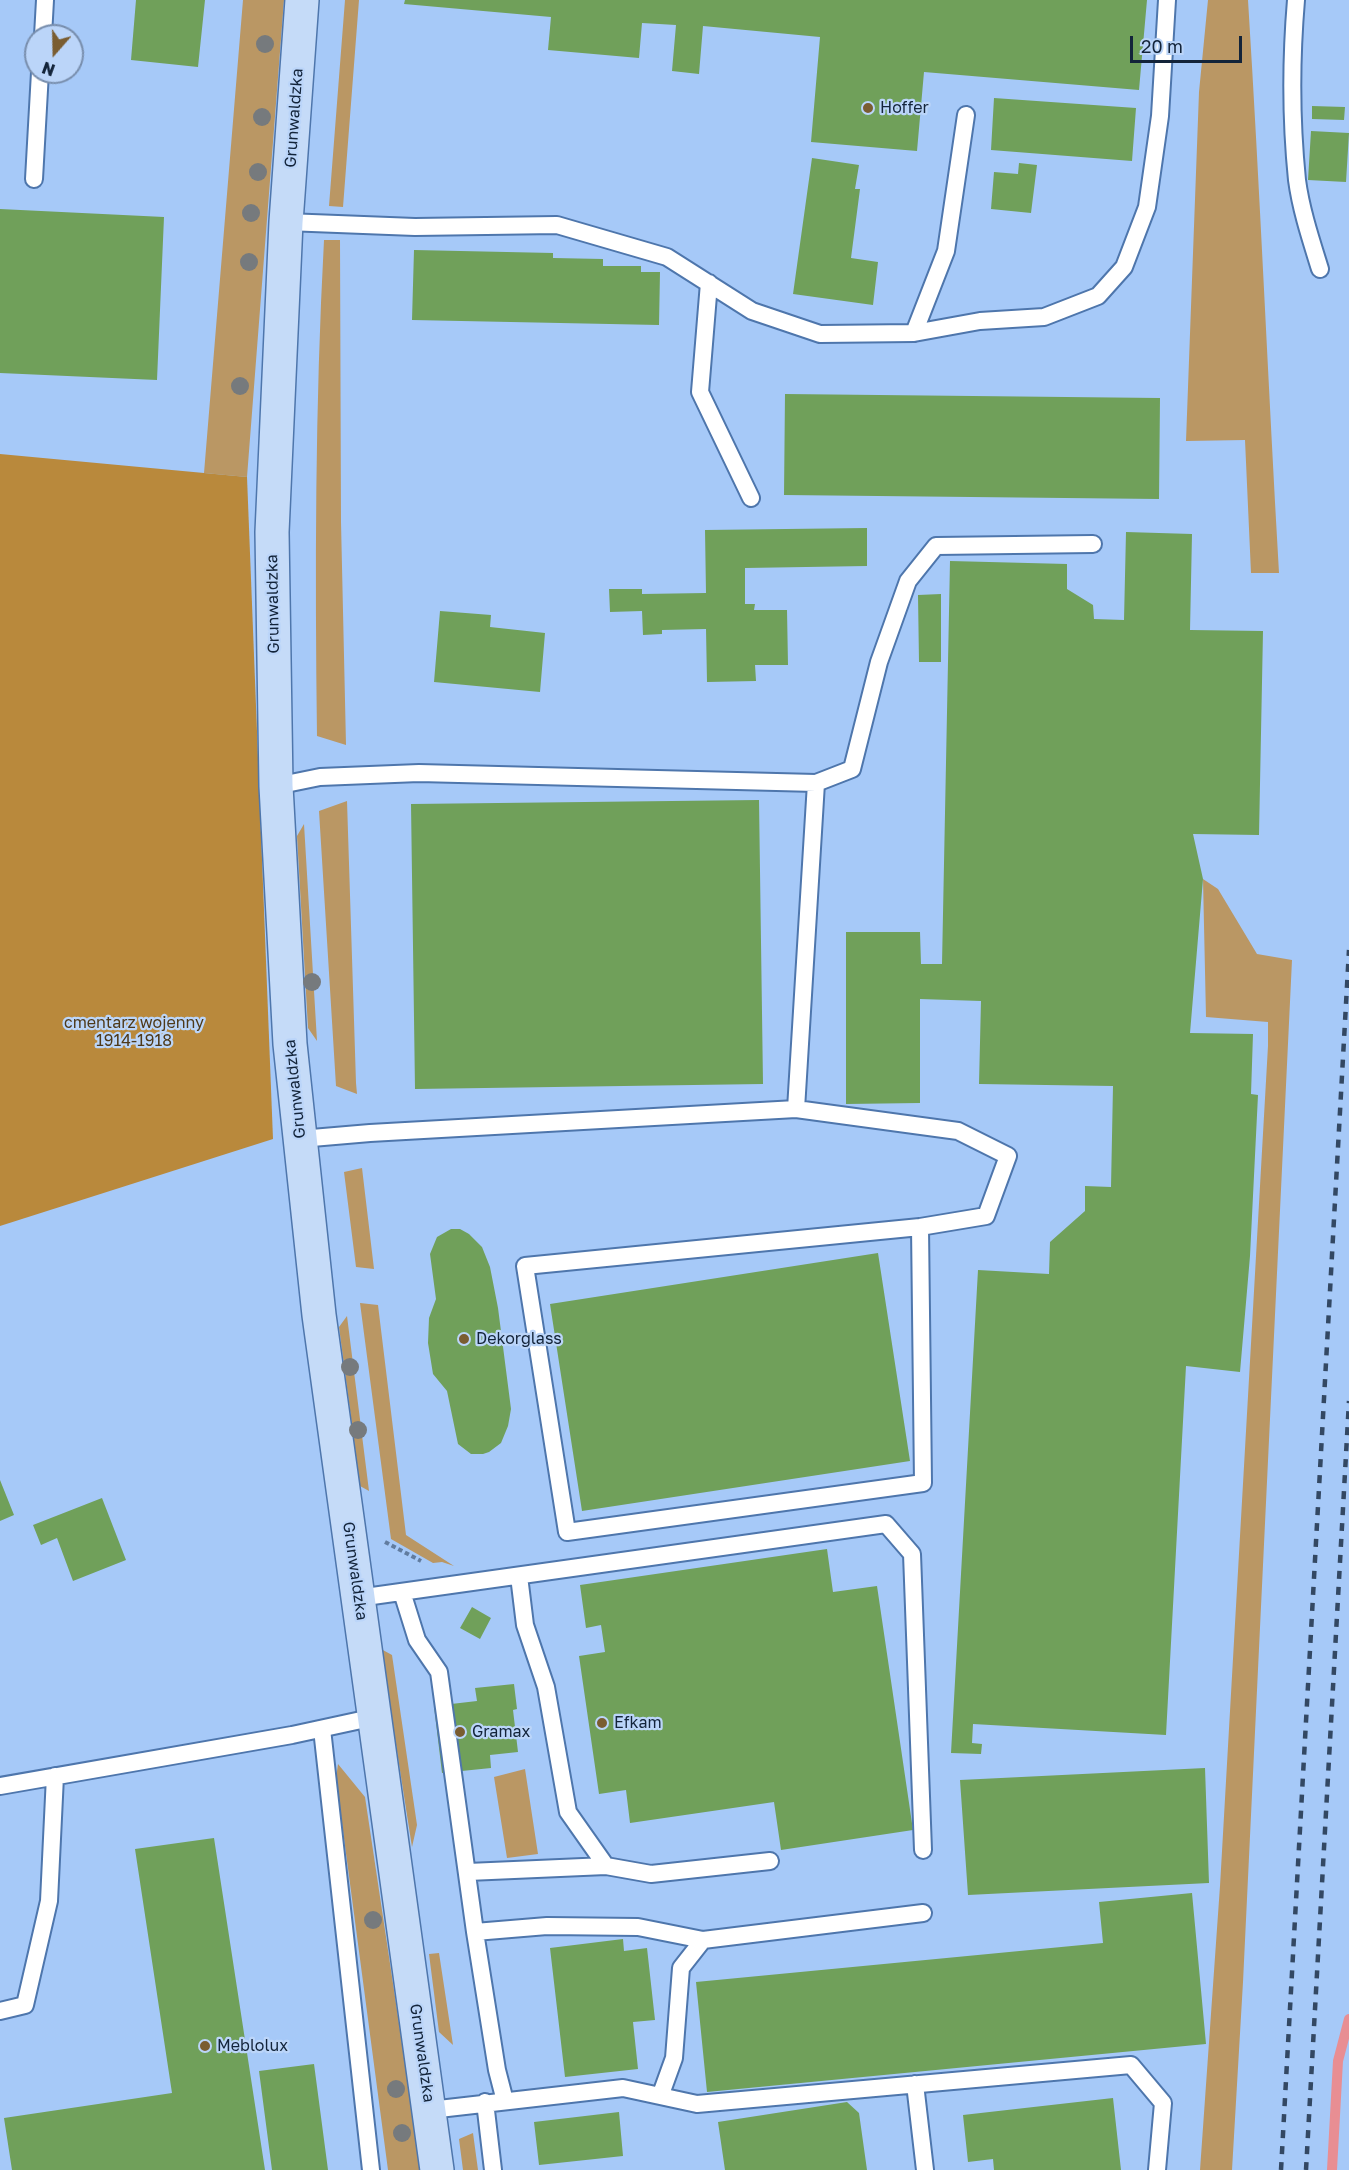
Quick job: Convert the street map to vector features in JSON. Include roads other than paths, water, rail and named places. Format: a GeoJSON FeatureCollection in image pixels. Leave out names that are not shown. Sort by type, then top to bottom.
{"type":"FeatureCollection","features":[{"type":"Feature","properties":{"kind":"main road","name":"Grunwaldzka"},"geometry":{"type":"LineString","coordinates":[[302,0],[286,222],[272,532],[276,786],[290,1044],[321,1327],[383,1595],[375,1717],[437,2170]]}},
{"type":"Feature","properties":{"kind":"lane"},"geometry":{"type":"LineString","coordinates":[[44,24],[45,0]]}},
{"type":"Feature","properties":{"kind":"lane"},"geometry":{"type":"LineString","coordinates":[[286,222],[415,227],[557,225],[667,256],[752,311],[820,334],[914,333],[980,321],[1044,317],[1098,296],[1124,267],[1147,207],[1160,116],[1167,0]]}},
{"type":"Feature","properties":{"kind":"lane"},"geometry":{"type":"LineString","coordinates":[[1296,0],[1293,34],[1293,97],[1298,181],[1307,226],[1320,269]]}},
{"type":"Feature","properties":{"kind":"lane"},"geometry":{"type":"LineString","coordinates":[[34,179],[39,84]]}},
{"type":"Feature","properties":{"kind":"lane"},"geometry":{"type":"LineString","coordinates":[[914,333],[946,251],[966,115]]}},
{"type":"Feature","properties":{"kind":"lane"},"geometry":{"type":"LineString","coordinates":[[709,283],[700,392],[751,498]]}},
{"type":"Feature","properties":{"kind":"lane"},"geometry":{"type":"LineString","coordinates":[[276,786],[320,777],[419,773],[816,783],[852,769],[879,662],[908,581],[936,546],[1094,544]]}},
{"type":"Feature","properties":{"kind":"lane"},"geometry":{"type":"LineString","coordinates":[[796,1109],[816,783]]}},
{"type":"Feature","properties":{"kind":"lane"},"geometry":{"type":"LineString","coordinates":[[300,1139],[796,1109],[958,1131],[1008,1156],[986,1216],[921,1227],[525,1266],[567,1532],[923,1483],[921,1227]]}},
{"type":"Feature","properties":{"kind":"lane"},"geometry":{"type":"LineString","coordinates":[[505,2101],[497,2070],[475,1932],[439,1672],[383,1595],[886,1524],[912,1554],[923,1850]]}},
{"type":"Feature","properties":{"kind":"lane"},"geometry":{"type":"LineString","coordinates":[[519,1576],[525,1625],[546,1688],[568,1812],[606,1866]]}},
{"type":"Feature","properties":{"kind":"lane"},"geometry":{"type":"LineString","coordinates":[[0,1786],[322,1729],[375,1717]]}},
{"type":"Feature","properties":{"kind":"lane"},"geometry":{"type":"LineString","coordinates":[[322,1729],[371,2170]]}},
{"type":"Feature","properties":{"kind":"lane"},"geometry":{"type":"LineString","coordinates":[[0,2011],[25,2006],[49,1901],[54,1776]]}},
{"type":"Feature","properties":{"kind":"lane"},"geometry":{"type":"LineString","coordinates":[[468,1872],[606,1866],[651,1874],[770,1861]]}},
{"type":"Feature","properties":{"kind":"lane"},"geometry":{"type":"LineString","coordinates":[[475,1932],[547,1926],[638,1927],[703,1940],[923,1913]]}},
{"type":"Feature","properties":{"kind":"lane"},"geometry":{"type":"LineString","coordinates":[[661,2094],[674,2058],[681,1968],[703,1940]]}},
{"type":"Feature","properties":{"kind":"lane"},"geometry":{"type":"LineString","coordinates":[[430,2110],[623,2088],[661,2094],[697,2104],[1131,2065],[1163,2103],[1157,2170]]}},
{"type":"Feature","properties":{"kind":"lane"},"geometry":{"type":"LineString","coordinates":[[915,2084],[925,2170]]}},
{"type":"Feature","properties":{"kind":"lane"},"geometry":{"type":"LineString","coordinates":[[485,2103],[493,2170]]}},
{"type":"Feature","properties":{"kind":"waterway"},"geometry":{"type":"LineString","coordinates":[[1332,2170],[1338,2061],[1349,2019]]}},
{"type":"Feature","properties":{"kind":"railway"},"geometry":{"type":"LineString","coordinates":[[1281,2170],[1349,950]]}},
{"type":"Feature","properties":{"kind":"railway"},"geometry":{"type":"LineString","coordinates":[[1306,2170],[1349,1401]]}},
{"type":"Feature","properties":{"kind":"place","name":"Hoffer"},"geometry":{"type":"Point","coordinates":[868,108]}},
{"type":"Feature","properties":{"kind":"place","name":"Dekorglass"},"geometry":{"type":"Point","coordinates":[464,1339]}},
{"type":"Feature","properties":{"kind":"place","name":"Efkam"},"geometry":{"type":"Point","coordinates":[602,1723]}},
{"type":"Feature","properties":{"kind":"place","name":"Gramax"},"geometry":{"type":"Point","coordinates":[460,1732]}},
{"type":"Feature","properties":{"kind":"place","name":"Meblolux"},"geometry":{"type":"Point","coordinates":[205,2046]}},
{"type":"Feature","properties":{"kind":"park label","name":"cmentarz wojenny 1914-1918"},"geometry":{"type":"Point","coordinates":[134,1032]}}]}
